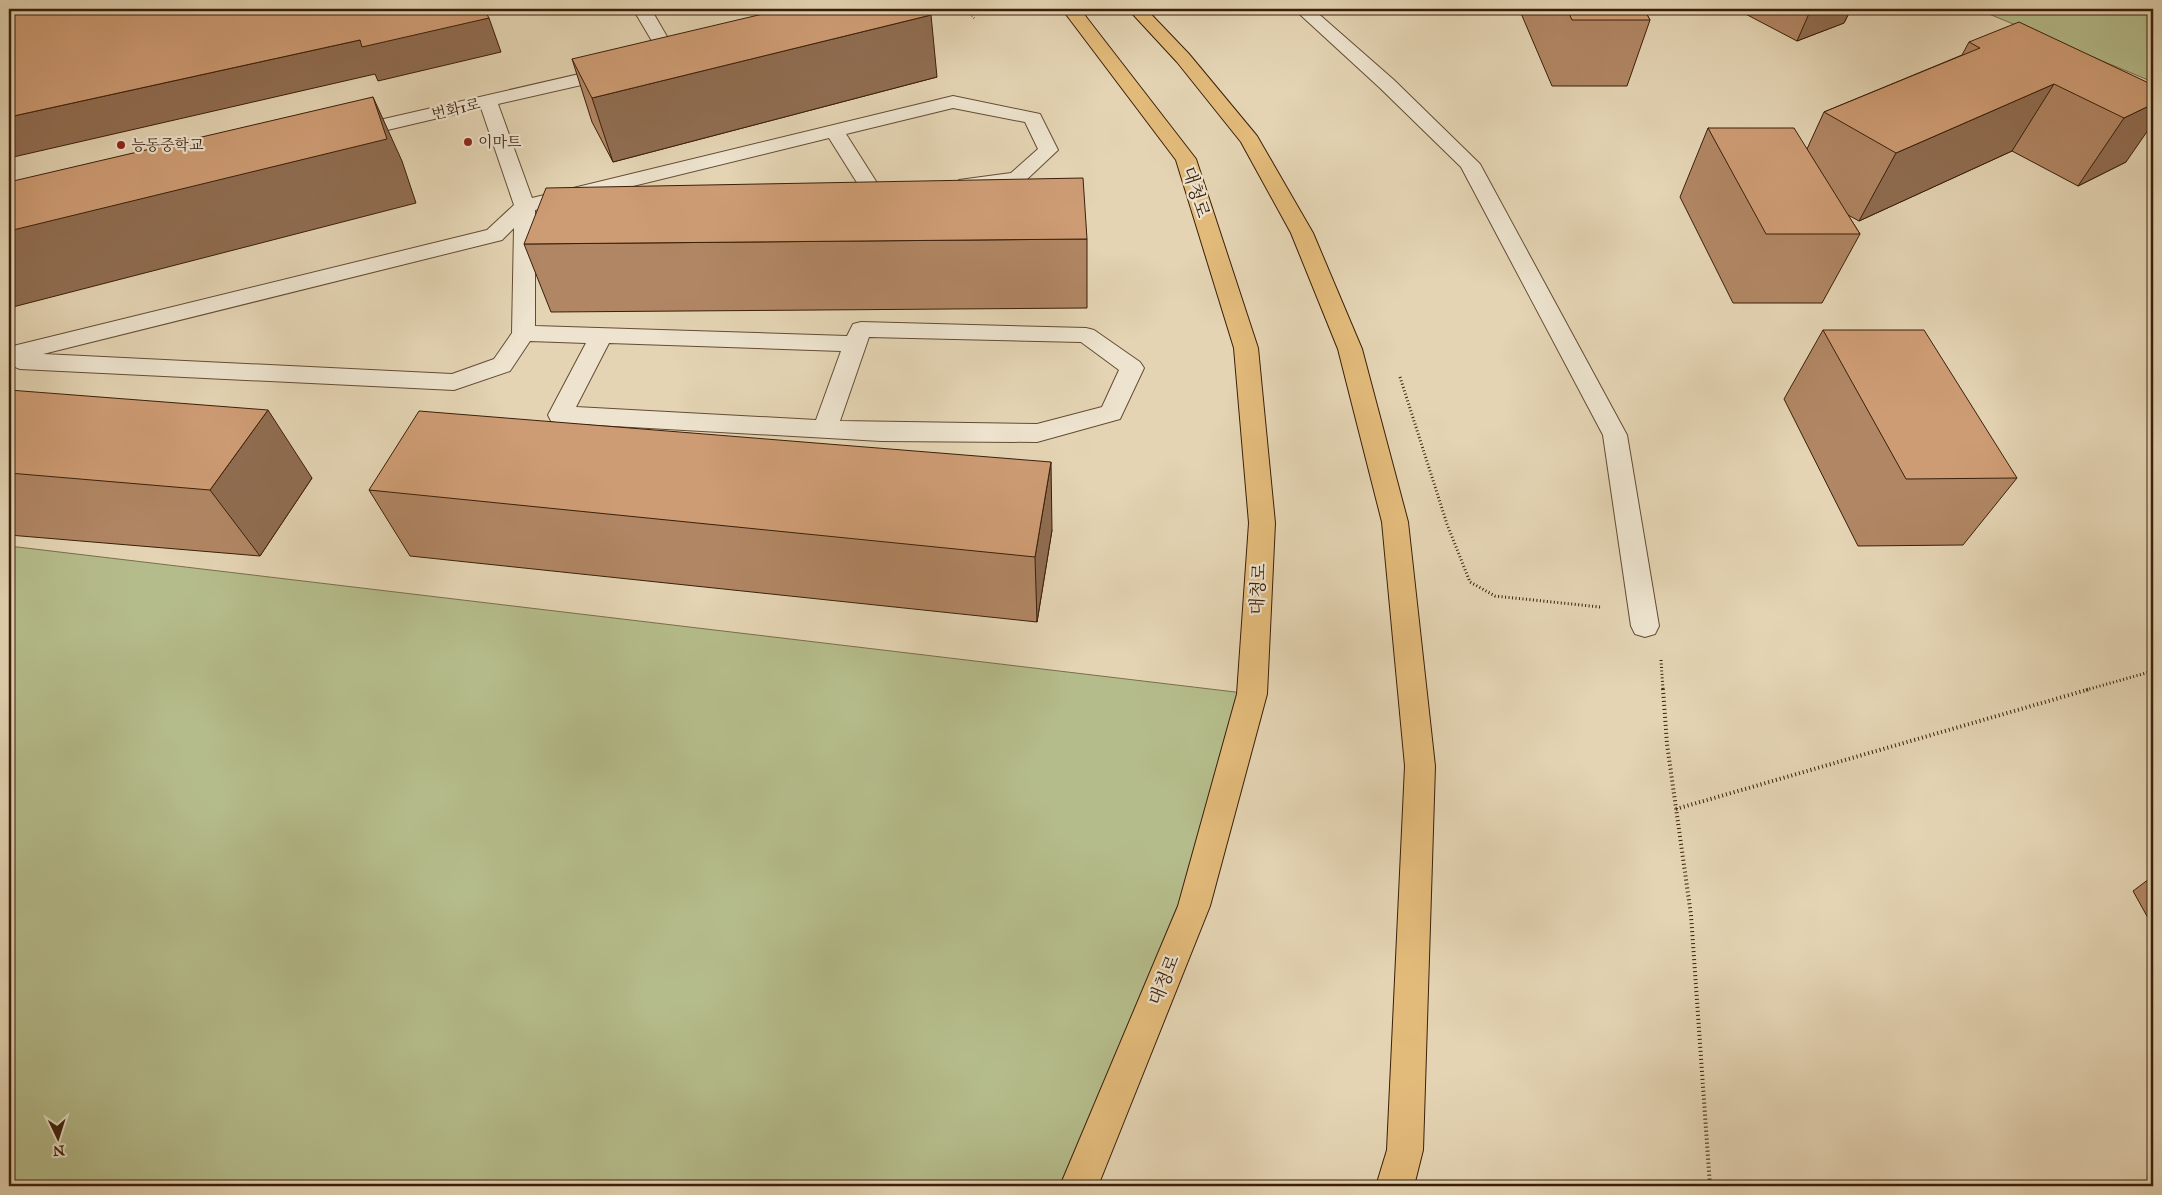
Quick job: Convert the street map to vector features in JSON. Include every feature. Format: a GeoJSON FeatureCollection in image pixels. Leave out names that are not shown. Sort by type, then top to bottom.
{"type":"FeatureCollection","features":[{"type":"Feature","properties":{"kind":"main road","name":"대청로"},"geometry":{"type":"LineString","coordinates":[[1071,9],[1186,159],[1246,348],[1262,523],[1252,694],[1194,906],[1079,1186]]}},
{"type":"Feature","properties":{"kind":"main road"},"geometry":{"type":"LineString","coordinates":[[1137,9],[1183,58],[1250,140],[1302,233],[1350,350],[1396,522],[1420,766],[1405,1150],[1395,1186]]}},
{"type":"Feature","properties":{"kind":"street"},"geometry":{"type":"LineString","coordinates":[[642,9],[671,59]]}},
{"type":"Feature","properties":{"kind":"street"},"geometry":{"type":"LineString","coordinates":[[1303,9],[1387,84],[1470,164],[1615,435],[1645,626]]}},
{"type":"Feature","properties":{"kind":"street"},"geometry":{"type":"LineString","coordinates":[[652,64],[690,55]]}},
{"type":"Feature","properties":{"kind":"street","name":"번화1로"},"geometry":{"type":"LineString","coordinates":[[335,136],[632,68]]}},
{"type":"Feature","properties":{"kind":"street"},"geometry":{"type":"LineString","coordinates":[[9,360],[454,382],[502,366],[523,333],[525,206],[488,102]]}},
{"type":"Feature","properties":{"kind":"street"},"geometry":{"type":"LineString","coordinates":[[9,355],[494,235],[525,206],[953,102],[1033,118],[1048,150],[1017,178],[950,185]]}},
{"type":"Feature","properties":{"kind":"street"},"geometry":{"type":"LineString","coordinates":[[834,130],[873,193],[912,189]]}},
{"type":"Feature","properties":{"kind":"street"},"geometry":{"type":"LineString","coordinates":[[601,336],[560,415],[881,432],[1037,433],[1110,413],[1132,368],[1086,335],[861,328],[825,428]]}},
{"type":"Feature","properties":{"kind":"street"},"geometry":{"type":"LineString","coordinates":[[523,333],[855,344]]}},
{"type":"Feature","properties":{"kind":"path"},"geometry":{"type":"LineString","coordinates":[[965,9],[975,20]]}},
{"type":"Feature","properties":{"kind":"path"},"geometry":{"type":"LineString","coordinates":[[1400,376],[1447,524],[1470,582],[1495,596],[1595,604],[1645,626],[1661,661],[1667,744],[1691,915],[1710,1186]]}},
{"type":"Feature","properties":{"kind":"path"},"geometry":{"type":"LineString","coordinates":[[1676,810],[2153,672]]}},
{"type":"Feature","properties":{"kind":"green space"},"geometry":{"type":"Polygon","coordinates":[[[1977,9],[2153,9],[2153,82],[1977,9]]]}},
{"type":"Feature","properties":{"kind":"green space"},"geometry":{"type":"Polygon","coordinates":[[[9,546],[1252,694],[1194,906],[1079,1186],[9,1186],[9,546]]]}},
{"type":"Feature","properties":{"kind":"building"},"geometry":{"type":"Polygon","coordinates":[[[9,9],[484,9],[489,18],[362,47],[360,40],[9,117],[9,9]]]}},
{"type":"Feature","properties":{"kind":"building"},"geometry":{"type":"Polygon","coordinates":[[[784,9],[926,9],[931,15],[592,98],[572,59],[784,9]]]}},
{"type":"Feature","properties":{"kind":"building"},"geometry":{"type":"Polygon","coordinates":[[[1567,9],[1644,9],[1650,20],[1572,20],[1567,9]]]}},
{"type":"Feature","properties":{"kind":"building"},"geometry":{"type":"Polygon","coordinates":[[[2019,22],[2153,85],[2153,104],[2124,118],[2054,84],[1896,153],[1824,112],[1980,48],[1969,42],[2019,22]]]}},
{"type":"Feature","properties":{"kind":"building"},"geometry":{"type":"Polygon","coordinates":[[[373,97],[387,139],[9,231],[9,182],[373,97]]]}},
{"type":"Feature","properties":{"kind":"building"},"geometry":{"type":"Polygon","coordinates":[[[1708,128],[1794,128],[1860,234],[1766,234],[1708,128]]]}},
{"type":"Feature","properties":{"kind":"building"},"geometry":{"type":"Polygon","coordinates":[[[1083,178],[1087,239],[524,244],[546,188],[1083,178]]]}},
{"type":"Feature","properties":{"kind":"building"},"geometry":{"type":"Polygon","coordinates":[[[1823,330],[1924,330],[2017,478],[1906,479],[1823,330]]]}},
{"type":"Feature","properties":{"kind":"building"},"geometry":{"type":"Polygon","coordinates":[[[9,390],[268,410],[210,490],[9,473],[9,390]]]}},
{"type":"Feature","properties":{"kind":"building"},"geometry":{"type":"Polygon","coordinates":[[[419,411],[1051,462],[1035,557],[369,490],[419,411]]]}},
{"type":"Feature","properties":{"kind":"place","name":"이마트"},"geometry":{"type":"Point","coordinates":[468,142]}},
{"type":"Feature","properties":{"kind":"place","name":"능동중학교"},"geometry":{"type":"Point","coordinates":[121,145]}}]}
